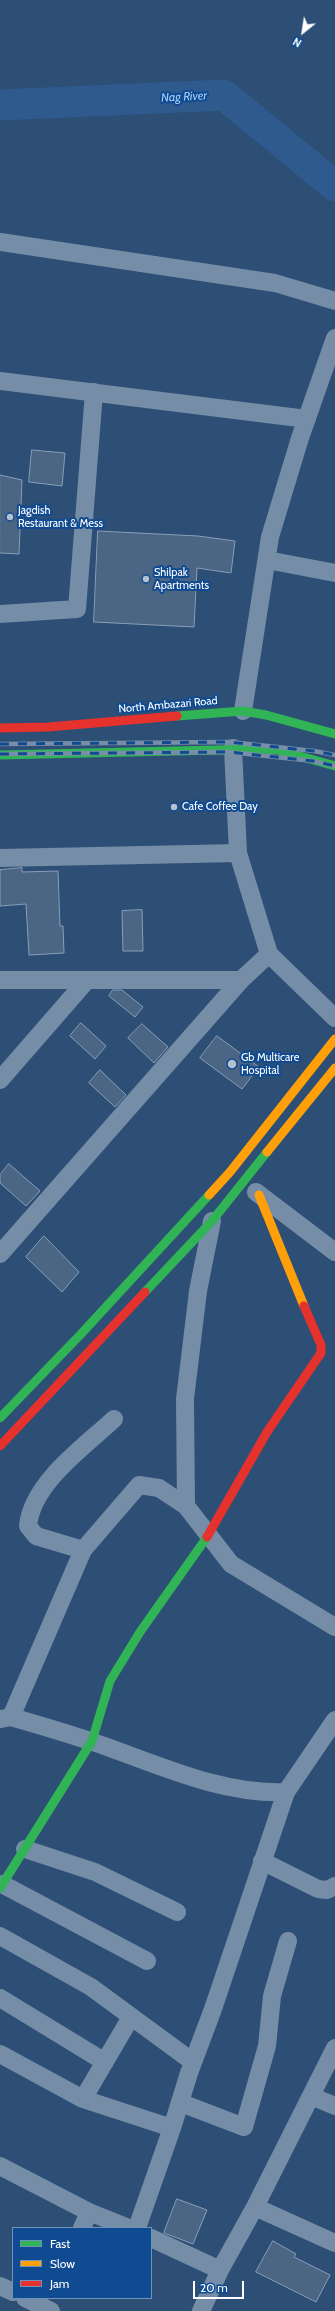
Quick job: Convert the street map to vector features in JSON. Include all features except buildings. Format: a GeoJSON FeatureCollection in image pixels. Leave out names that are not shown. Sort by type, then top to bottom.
{"type":"FeatureCollection","features":[{"type":"Feature","properties":{"kind":"street"},"geometry":{"type":"LineString","coordinates":[[0,242],[275,283],[335,301]]}},
{"type":"Feature","properties":{"kind":"street"},"geometry":{"type":"LineString","coordinates":[[243,711],[270,537],[307,419],[335,338]]}},
{"type":"Feature","properties":{"kind":"street"},"geometry":{"type":"LineString","coordinates":[[0,380],[307,419]]}},
{"type":"Feature","properties":{"kind":"street"},"geometry":{"type":"LineString","coordinates":[[0,614],[77,610],[94,392]]}},
{"type":"Feature","properties":{"kind":"street"},"geometry":{"type":"LineString","coordinates":[[267,560],[335,573]]}},
{"type":"Feature","properties":{"kind":"street","name":"North Ambazari Road"},"geometry":{"type":"LineString","coordinates":[[0,728],[48,727],[243,711],[266,715],[335,734]]}},
{"type":"Feature","properties":{"kind":"street"},"geometry":{"type":"LineString","coordinates":[[233,748],[238,854],[269,954],[335,1018]]}},
{"type":"Feature","properties":{"kind":"street"},"geometry":{"type":"LineString","coordinates":[[0,755],[233,748],[278,750],[335,766]]}},
{"type":"Feature","properties":{"kind":"street"},"geometry":{"type":"LineString","coordinates":[[0,858],[238,854]]}},
{"type":"Feature","properties":{"kind":"street"},"geometry":{"type":"LineString","coordinates":[[2,1247],[241,980],[269,954]]}},
{"type":"Feature","properties":{"kind":"street"},"geometry":{"type":"LineString","coordinates":[[0,980],[241,980]]}},
{"type":"Feature","properties":{"kind":"street"},"geometry":{"type":"LineString","coordinates":[[0,1080],[87,980]]}},
{"type":"Feature","properties":{"kind":"street"},"geometry":{"type":"LineString","coordinates":[[0,1418],[81,1334],[230,1172],[335,1039]]}},
{"type":"Feature","properties":{"kind":"street"},"geometry":{"type":"LineString","coordinates":[[0,1446],[212,1221],[244,1184],[335,1068]]}},
{"type":"Feature","properties":{"kind":"street"},"geometry":{"type":"LineString","coordinates":[[230,1172],[335,1252]]}},
{"type":"Feature","properties":{"kind":"street"},"geometry":{"type":"LineString","coordinates":[[147,1961],[1,1886],[6,1864],[25,1849],[92,1741],[110,1681],[140,1632],[208,1536],[267,1432],[321,1353],[321,1345],[282,1255],[259,1195]]}},
{"type":"Feature","properties":{"kind":"street"},"geometry":{"type":"LineString","coordinates":[[186,1506],[185,1399],[198,1291],[212,1221]]}},
{"type":"Feature","properties":{"kind":"street"},"geometry":{"type":"LineString","coordinates":[[83,1550],[36,1536],[28,1526],[29,1517],[52,1476],[114,1419]]}},
{"type":"Feature","properties":{"kind":"street"},"geometry":{"type":"LineString","coordinates":[[286,1792],[262,1793],[216,1783],[172,1770],[92,1741],[6,1718],[83,1550],[139,1486],[158,1488],[186,1506],[231,1564],[335,1627]]}},
{"type":"Feature","properties":{"kind":"street"},"geometry":{"type":"LineString","coordinates":[[137,2227],[181,2104],[193,2062],[235,1945],[286,1792],[335,1720]]}},
{"type":"Feature","properties":{"kind":"street"},"geometry":{"type":"LineString","coordinates":[[25,1849],[95,1872],[177,1912]]}},
{"type":"Feature","properties":{"kind":"street"},"geometry":{"type":"LineString","coordinates":[[262,1861],[318,1889],[327,1890],[335,1886]]}},
{"type":"Feature","properties":{"kind":"street"},"geometry":{"type":"LineString","coordinates":[[0,1936],[91,1987],[193,2062]]}},
{"type":"Feature","properties":{"kind":"street"},"geometry":{"type":"LineString","coordinates":[[181,2104],[244,2127],[266,2046],[272,1996],[288,1941]]}},
{"type":"Feature","properties":{"kind":"street"},"geometry":{"type":"LineString","coordinates":[[0,1998],[105,2062]]}},
{"type":"Feature","properties":{"kind":"street"},"geometry":{"type":"LineString","coordinates":[[83,2099],[131,2017]]}},
{"type":"Feature","properties":{"kind":"street"},"geometry":{"type":"LineString","coordinates":[[202,2311],[220,2270],[255,2207],[335,2048]]}},
{"type":"Feature","properties":{"kind":"street"},"geometry":{"type":"LineString","coordinates":[[0,2054],[83,2099],[172,2128]]}},
{"type":"Feature","properties":{"kind":"street"},"geometry":{"type":"LineString","coordinates":[[311,2096],[335,2106]]}},
{"type":"Feature","properties":{"kind":"street"},"geometry":{"type":"LineString","coordinates":[[0,2166],[85,2220],[123,2227]]}},
{"type":"Feature","properties":{"kind":"street"},"geometry":{"type":"LineString","coordinates":[[255,2207],[335,2244]]}},
{"type":"Feature","properties":{"kind":"street"},"geometry":{"type":"LineString","coordinates":[[152,2238],[220,2270]]}},
{"type":"Feature","properties":{"kind":"street"},"geometry":{"type":"LineString","coordinates":[[0,2286],[12,2292]]}},
{"type":"Feature","properties":{"kind":"street"},"geometry":{"type":"LineString","coordinates":[[28,2299],[49,2307]]}},
{"type":"Feature","properties":{"kind":"waterway","name":"Nag River"},"geometry":{"type":"LineString","coordinates":[[0,105],[224,95],[335,186]]}},
{"type":"Feature","properties":{"kind":"railway"},"geometry":{"type":"LineString","coordinates":[[0,744],[230,742],[314,751],[335,755]]}},
{"type":"Feature","properties":{"kind":"railway"},"geometry":{"type":"LineString","coordinates":[[0,754],[229,752],[313,761],[335,766]]}},
{"type":"Feature","properties":{"kind":"traffic: fast"},"geometry":{"type":"LineString","coordinates":[[177,716],[243,711],[266,715],[335,734]]}},
{"type":"Feature","properties":{"kind":"traffic: fast"},"geometry":{"type":"LineString","coordinates":[[0,755],[262,749],[278,750],[335,766]]}},
{"type":"Feature","properties":{"kind":"traffic: fast"},"geometry":{"type":"LineString","coordinates":[[145,1292],[212,1221],[267,1152]]}},
{"type":"Feature","properties":{"kind":"traffic: fast"},"geometry":{"type":"LineString","coordinates":[[0,1418],[81,1334],[209,1195]]}},
{"type":"Feature","properties":{"kind":"traffic: fast"},"geometry":{"type":"LineString","coordinates":[[0,1888],[92,1741],[110,1681],[140,1632],[207,1537]]}},
{"type":"Feature","properties":{"kind":"traffic: slow"},"geometry":{"type":"LineString","coordinates":[[209,1195],[230,1172],[335,1039]]}},
{"type":"Feature","properties":{"kind":"traffic: slow"},"geometry":{"type":"LineString","coordinates":[[267,1152],[335,1068]]}},
{"type":"Feature","properties":{"kind":"traffic: slow"},"geometry":{"type":"LineString","coordinates":[[259,1195],[304,1306]]}},
{"type":"Feature","properties":{"kind":"traffic: jam"},"geometry":{"type":"LineString","coordinates":[[0,728],[48,727],[177,716]]}},
{"type":"Feature","properties":{"kind":"traffic: jam"},"geometry":{"type":"LineString","coordinates":[[0,1446],[145,1292]]}},
{"type":"Feature","properties":{"kind":"traffic: jam"},"geometry":{"type":"LineString","coordinates":[[207,1537],[267,1432],[321,1353],[321,1345],[304,1306]]}},
{"type":"Feature","properties":{"kind":"place","name":"Jagdish Restaurant & Mess"},"geometry":{"type":"Point","coordinates":[10,517]}},
{"type":"Feature","properties":{"kind":"place","name":"Shilpak Apartments"},"geometry":{"type":"Point","coordinates":[146,579]}},
{"type":"Feature","properties":{"kind":"place","name":"Cafe Coffee Day"},"geometry":{"type":"Point","coordinates":[174,807]}},
{"type":"Feature","properties":{"kind":"place","name":"Gb Multicare Hospital"},"geometry":{"type":"Point","coordinates":[232,1064]}}]}
